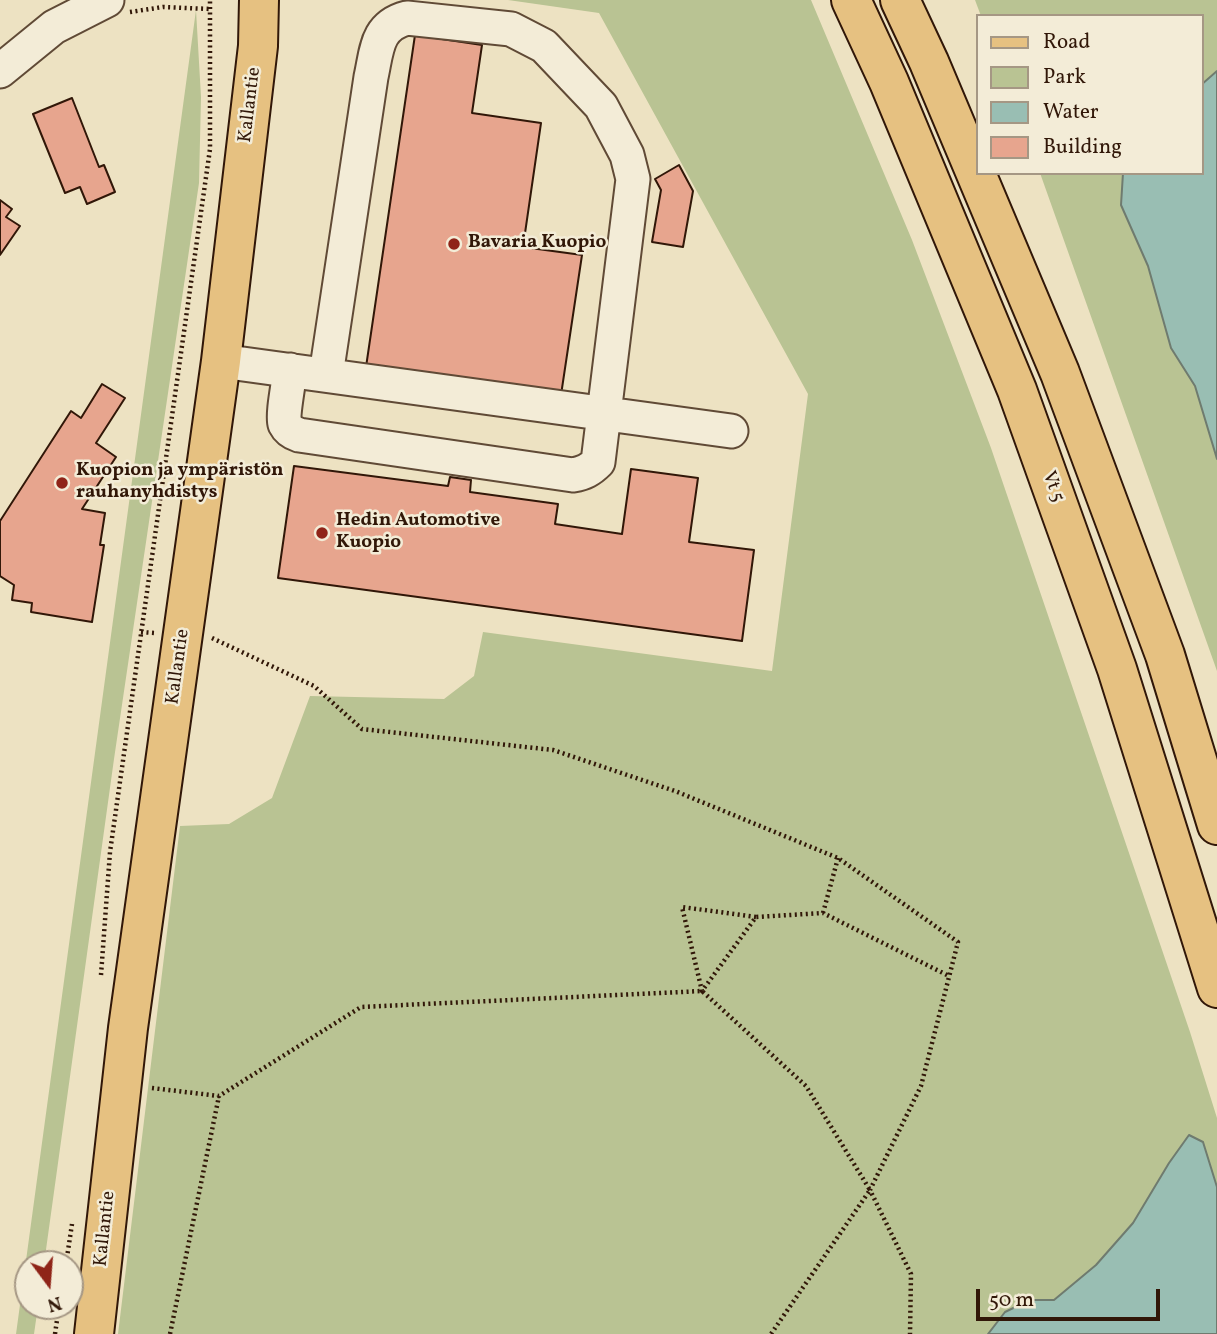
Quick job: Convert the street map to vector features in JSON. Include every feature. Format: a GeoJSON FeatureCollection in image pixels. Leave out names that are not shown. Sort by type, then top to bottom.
{"type":"FeatureCollection","features":[{"type":"Feature","properties":{"kind":"main road","name":"Kallantie"},"geometry":{"type":"LineString","coordinates":[[94,1334],[128,1028],[221,361],[258,46],[259,0]]}},
{"type":"Feature","properties":{"kind":"main road","name":"Vt 5"},"geometry":{"type":"LineString","coordinates":[[851,0],[889,82],[1017,390],[1117,669],[1217,988]]}},
{"type":"Feature","properties":{"kind":"main road"},"geometry":{"type":"LineString","coordinates":[[900,0],[976,174]]}},
{"type":"Feature","properties":{"kind":"main road"},"geometry":{"type":"LineString","coordinates":[[977,175],[1060,373],[1165,655],[1217,825]]}},
{"type":"Feature","properties":{"kind":"street"},"geometry":{"type":"LineString","coordinates":[[0,71],[54,27],[107,0]]}},
{"type":"Feature","properties":{"kind":"street"},"geometry":{"type":"LineString","coordinates":[[290,370],[284,417],[290,431],[299,435],[573,475],[591,468],[598,461],[633,179],[627,155],[601,106],[544,46],[511,29],[407,18],[396,21],[379,41],[371,77],[326,375]]}},
{"type":"Feature","properties":{"kind":"street"},"geometry":{"type":"LineString","coordinates":[[221,361],[732,431]]}},
{"type":"Feature","properties":{"kind":"path"},"geometry":{"type":"LineString","coordinates":[[101,988],[110,852],[210,149],[210,0]]}},
{"type":"Feature","properties":{"kind":"path"},"geometry":{"type":"LineString","coordinates":[[141,632],[213,639],[314,686],[362,729],[553,750],[675,791],[838,858],[958,942],[921,1086],[870,1190],[771,1334]]}},
{"type":"Feature","properties":{"kind":"path"},"geometry":{"type":"LineString","coordinates":[[823,913],[838,858]]}},
{"type":"Feature","properties":{"kind":"path"},"geometry":{"type":"LineString","coordinates":[[910,1334],[911,1275],[870,1190],[806,1086],[702,991],[682,907],[756,917],[823,913],[949,976]]}},
{"type":"Feature","properties":{"kind":"path"},"geometry":{"type":"LineString","coordinates":[[702,991],[756,917]]}},
{"type":"Feature","properties":{"kind":"path"},"geometry":{"type":"LineString","coordinates":[[123,1085],[219,1096],[361,1007],[702,991]]}},
{"type":"Feature","properties":{"kind":"path"},"geometry":{"type":"LineString","coordinates":[[170,1334],[219,1096]]}},
{"type":"Feature","properties":{"kind":"path"},"geometry":{"type":"LineString","coordinates":[[68,1250],[74,1212]]}},
{"type":"Feature","properties":{"kind":"green space"},"geometry":{"type":"Polygon","coordinates":[[[508,0],[811,0],[912,240],[991,448],[1217,1118],[1217,1187],[1203,1142],[1169,1163],[1133,1223],[1096,1265],[1054,1300],[1030,1300],[1005,1312],[988,1334],[118,1334],[180,826],[229,824],[272,798],[310,696],[444,699],[474,676],[483,632],[772,671],[808,394],[599,13],[508,0]]]}},
{"type":"Feature","properties":{"kind":"green space"},"geometry":{"type":"Polygon","coordinates":[[[975,0],[1217,0],[1217,71],[1203,83],[1203,14],[980,14],[975,0]]]}},
{"type":"Feature","properties":{"kind":"green space"},"geometry":{"type":"Polygon","coordinates":[[[196,10],[201,97],[199,183],[114,759],[46,1250],[27,1250],[196,10]]]}},
{"type":"Feature","properties":{"kind":"green space"},"geometry":{"type":"Polygon","coordinates":[[[1041,175],[1123,175],[1121,205],[1148,266],[1171,348],[1195,386],[1217,459],[1217,671],[1041,175]]]}},
{"type":"Feature","properties":{"kind":"green space"},"geometry":{"type":"Polygon","coordinates":[[[18,1320],[36,1320],[34,1334],[16,1334],[18,1320]]]}},
{"type":"Feature","properties":{"kind":"water"},"geometry":{"type":"Polygon","coordinates":[[[1217,71],[1217,459],[1195,386],[1171,348],[1148,266],[1121,205],[1123,175],[1203,175],[1203,83],[1217,71]]]}},
{"type":"Feature","properties":{"kind":"water"},"geometry":{"type":"Polygon","coordinates":[[[1189,1135],[1203,1142],[1217,1187],[1217,1334],[988,1334],[1005,1312],[1030,1300],[1054,1300],[1096,1265],[1133,1223],[1189,1135]]]}},
{"type":"Feature","properties":{"kind":"building"},"geometry":{"type":"Polygon","coordinates":[[[415,35],[482,45],[472,113],[541,123],[523,247],[582,255],[561,395],[366,367],[415,35]]]}},
{"type":"Feature","properties":{"kind":"building"},"geometry":{"type":"Polygon","coordinates":[[[72,98],[99,167],[104,165],[115,192],[87,204],[80,187],[65,193],[33,114],[72,98]]]}},
{"type":"Feature","properties":{"kind":"building"},"geometry":{"type":"Polygon","coordinates":[[[679,165],[693,191],[683,247],[652,242],[661,190],[655,179],[679,165]]]}},
{"type":"Feature","properties":{"kind":"building"},"geometry":{"type":"Polygon","coordinates":[[[0,200],[12,209],[6,217],[20,226],[0,255],[0,200]]]}},
{"type":"Feature","properties":{"kind":"building","name":"Kuopion ja ympäristön rauhanyhdistys"},"geometry":{"type":"Polygon","coordinates":[[[102,384],[125,398],[96,443],[116,457],[82,509],[105,513],[100,545],[104,545],[92,622],[31,612],[32,603],[12,600],[14,585],[0,576],[0,521],[71,411],[81,418],[102,384]]]}},
{"type":"Feature","properties":{"kind":"building"},"geometry":{"type":"Polygon","coordinates":[[[294,466],[448,486],[450,477],[471,480],[470,492],[558,504],[555,524],[622,534],[631,469],[698,478],[689,542],[754,550],[742,641],[278,578],[294,466]]]}},
{"type":"Feature","properties":{"kind":"place","name":"Bavaria Kuopio"},"geometry":{"type":"Point","coordinates":[454,244]}},
{"type":"Feature","properties":{"kind":"place","name":"Kuopion ja ympäristön rauhanyhdistys"},"geometry":{"type":"Point","coordinates":[62,483]}},
{"type":"Feature","properties":{"kind":"place","name":"Hedin Automotive Kuopio"},"geometry":{"type":"Point","coordinates":[322,533]}}]}
